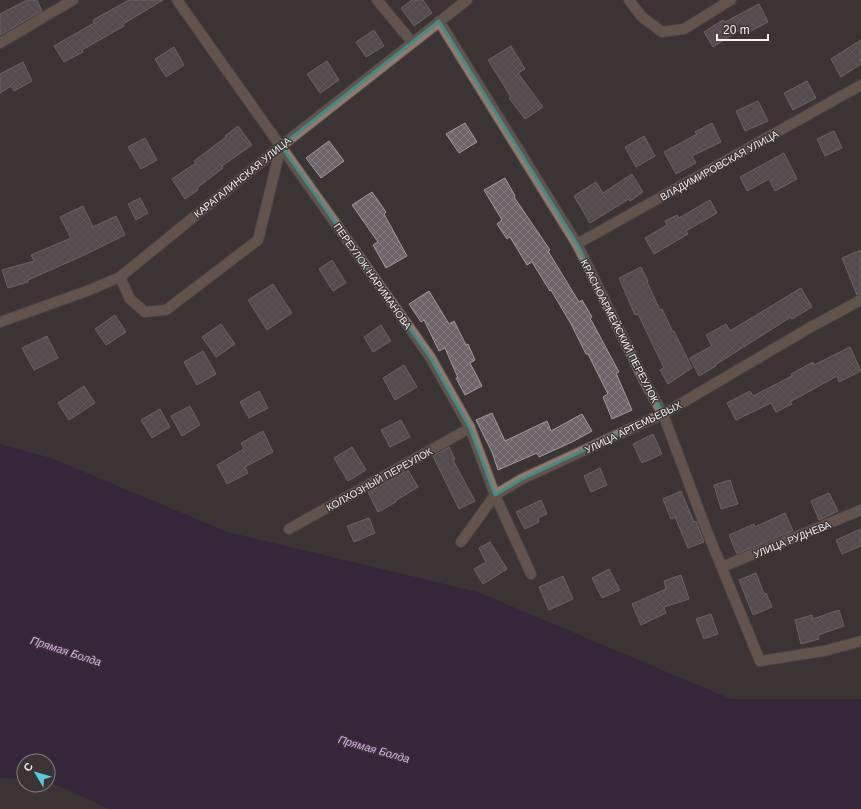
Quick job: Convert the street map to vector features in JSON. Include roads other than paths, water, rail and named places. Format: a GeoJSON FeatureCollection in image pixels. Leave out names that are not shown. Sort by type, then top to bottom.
{"type":"FeatureCollection","features":[{"type":"Feature","properties":{"kind":"street"},"geometry":{"type":"LineString","coordinates":[[0,43],[73,0]]}},
{"type":"Feature","properties":{"kind":"street","name":"ПЕРЕУЛОК НАРИМАНОВА"},"geometry":{"type":"LineString","coordinates":[[177,0],[430,357],[470,428],[495,495],[531,574]]}},
{"type":"Feature","properties":{"kind":"street"},"geometry":{"type":"LineString","coordinates":[[377,0],[412,42]]}},
{"type":"Feature","properties":{"kind":"street","name":"КАРАГАЛИНСКАЯ УЛИЦА"},"geometry":{"type":"LineString","coordinates":[[0,322],[87,291],[120,277],[281,146],[467,0]]}},
{"type":"Feature","properties":{"kind":"street"},"geometry":{"type":"LineString","coordinates":[[629,0],[642,17],[662,32],[684,29],[732,0]]}},
{"type":"Feature","properties":{"kind":"street","name":"КРАСНОАРМЕЙСКИЙ ПЕРЕУЛОК"},"geometry":{"type":"LineString","coordinates":[[439,21],[577,244],[646,384],[663,414],[706,529],[760,661],[824,651],[861,641]]}},
{"type":"Feature","properties":{"kind":"street","name":"ВЛАДИМИРОВСКАЯ УЛИЦА"},"geometry":{"type":"LineString","coordinates":[[577,244],[861,85]]}},
{"type":"Feature","properties":{"kind":"street"},"geometry":{"type":"LineString","coordinates":[[120,277],[130,299],[145,312],[166,310],[258,240],[281,146]]}},
{"type":"Feature","properties":{"kind":"street","name":"УЛИЦА АРТЕМЬЕВЫХ"},"geometry":{"type":"LineString","coordinates":[[461,542],[495,495],[522,479],[663,414],[861,300]]}},
{"type":"Feature","properties":{"kind":"street","name":"КОЛХОЗНЫЙ ПЕРЕУЛОК"},"geometry":{"type":"LineString","coordinates":[[289,529],[470,428]]}},
{"type":"Feature","properties":{"kind":"street","name":"УЛИЦА РУДНЕВА"},"geometry":{"type":"LineString","coordinates":[[722,567],[861,510]]}},
{"type":"Feature","properties":{"kind":"water","name":"Прямая Болда"},"geometry":{"type":"Polygon","coordinates":[[[0,444],[51,458],[228,532],[478,592],[731,699],[861,699],[861,809],[109,809],[56,785],[56,753],[16,753],[16,779],[0,778],[0,444]]]}}]}
